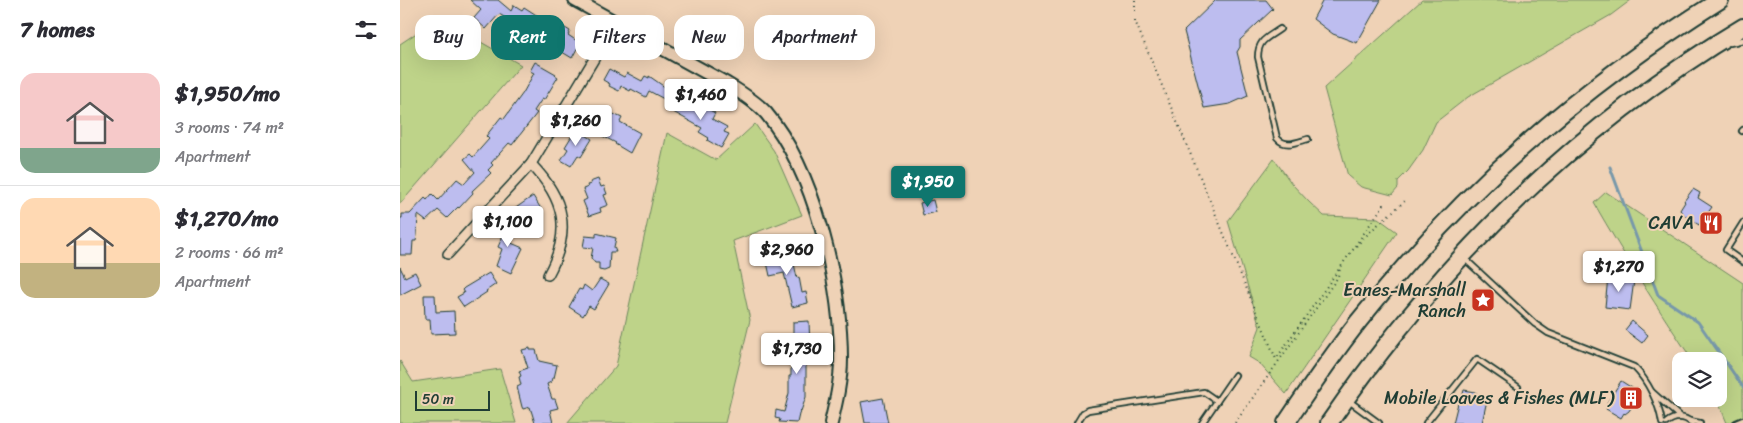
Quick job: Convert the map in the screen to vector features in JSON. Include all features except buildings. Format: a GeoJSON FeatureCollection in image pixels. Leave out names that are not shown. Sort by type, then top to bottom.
{"type":"FeatureCollection","features":[{"type":"Feature","properties":{"kind":"highway"},"geometry":{"type":"LineString","coordinates":[[1286,423],[1357,323],[1389,284],[1438,228],[1490,176],[1531,138],[1588,91],[1655,42],[1720,0]]}},
{"type":"Feature","properties":{"kind":"highway"},"geometry":{"type":"LineString","coordinates":[[1329,423],[1407,317],[1461,256],[1534,183],[1590,135],[1648,90],[1743,27]]}},
{"type":"Feature","properties":{"kind":"street"},"geometry":{"type":"LineString","coordinates":[[575,0],[600,15]]}},
{"type":"Feature","properties":{"kind":"street"},"geometry":{"type":"LineString","coordinates":[[664,50],[727,84],[747,97],[765,112],[791,151],[810,194],[821,228],[833,279],[841,360],[837,398],[831,423]]}},
{"type":"Feature","properties":{"kind":"street"},"geometry":{"type":"LineString","coordinates":[[448,254],[531,164],[593,60]]}},
{"type":"Feature","properties":{"kind":"street"},"geometry":{"type":"LineString","coordinates":[[531,164],[545,178],[556,196],[561,215],[562,232],[560,242],[556,260],[548,275]]}},
{"type":"Feature","properties":{"kind":"lane"},"geometry":{"type":"LineString","coordinates":[[1280,30],[1260,42],[1258,49],[1258,57],[1277,138],[1281,143],[1287,144],[1308,139]]}},
{"type":"Feature","properties":{"kind":"lane"},"geometry":{"type":"LineString","coordinates":[[1709,48],[1743,40]]}},
{"type":"Feature","properties":{"kind":"lane"},"geometry":{"type":"LineString","coordinates":[[1743,223],[1726,250],[1743,262]]}},
{"type":"Feature","properties":{"kind":"lane"},"geometry":{"type":"LineString","coordinates":[[1461,256],[1534,324],[1548,333],[1634,367],[1652,391],[1680,417],[1691,422],[1700,423]]}},
{"type":"Feature","properties":{"kind":"lane"},"geometry":{"type":"LineString","coordinates":[[1426,423],[1478,359],[1518,387]]}},
{"type":"Feature","properties":{"kind":"lane"},"geometry":{"type":"LineString","coordinates":[[1202,423],[1236,375]]}},
{"type":"Feature","properties":{"kind":"lane"},"geometry":{"type":"LineString","coordinates":[[1652,391],[1662,423]]}},
{"type":"Feature","properties":{"kind":"lane"},"geometry":{"type":"LineString","coordinates":[[1077,423],[1083,412],[1088,410],[1204,392],[1217,401]]}},
{"type":"Feature","properties":{"kind":"lane"},"geometry":{"type":"LineString","coordinates":[[1346,399],[1379,423]]}},
{"type":"Feature","properties":{"kind":"lane"},"geometry":{"type":"LineString","coordinates":[[1666,423],[1680,417]]}},
{"type":"Feature","properties":{"kind":"path"},"geometry":{"type":"LineString","coordinates":[[1136,0],[1134,21],[1276,359],[1385,203]]}},
{"type":"Feature","properties":{"kind":"path"},"geometry":{"type":"LineString","coordinates":[[1353,249],[1406,200]]}},
{"type":"Feature","properties":{"kind":"path"},"geometry":{"type":"LineString","coordinates":[[1235,423],[1338,277],[1339,269]]}},
{"type":"Feature","properties":{"kind":"green space"},"geometry":{"type":"Polygon","coordinates":[[[1422,0],[1631,0],[1611,15],[1468,97],[1436,122],[1423,150],[1408,171],[1398,181],[1398,188],[1392,195],[1361,187],[1348,176],[1324,88],[1422,0]]]}},
{"type":"Feature","properties":{"kind":"green space"},"geometry":{"type":"Polygon","coordinates":[[[415,34],[415,60],[481,60],[481,42],[491,48],[491,60],[512,60],[521,65],[400,204],[400,44],[415,34]]]}},
{"type":"Feature","properties":{"kind":"green space"},"geometry":{"type":"Polygon","coordinates":[[[755,124],[774,151],[802,215],[733,241],[750,320],[725,423],[567,423],[616,366],[667,133],[716,160],[755,124]]]}},
{"type":"Feature","properties":{"kind":"green space"},"geometry":{"type":"Polygon","coordinates":[[[1274,159],[1292,184],[1324,216],[1378,218],[1397,232],[1286,394],[1259,363],[1249,357],[1260,327],[1228,221],[1274,159]]]}},
{"type":"Feature","properties":{"kind":"green space"},"geometry":{"type":"Polygon","coordinates":[[[1606,192],[1743,283],[1743,423],[1727,423],[1720,407],[1727,407],[1727,352],[1687,352],[1642,283],[1594,203],[1606,192]]]}},
{"type":"Feature","properties":{"kind":"green space"},"geometry":{"type":"Polygon","coordinates":[[[400,361],[413,382],[500,369],[516,423],[400,423],[400,361]]]}},
{"type":"Feature","properties":{"kind":"waterway"},"geometry":{"type":"LineString","coordinates":[[1610,167],[1658,295],[1698,322],[1743,387]]}},
{"type":"Feature","properties":{"kind":"place","name":"CAVA"},"geometry":{"type":"Point","coordinates":[1711,223]}},
{"type":"Feature","properties":{"kind":"place","name":"Eanes-Marshall Ranch"},"geometry":{"type":"Point","coordinates":[1483,300]}},
{"type":"Feature","properties":{"kind":"place","name":"Mobile Loaves & Fishes (MLF)"},"geometry":{"type":"Point","coordinates":[1631,398]}}]}
